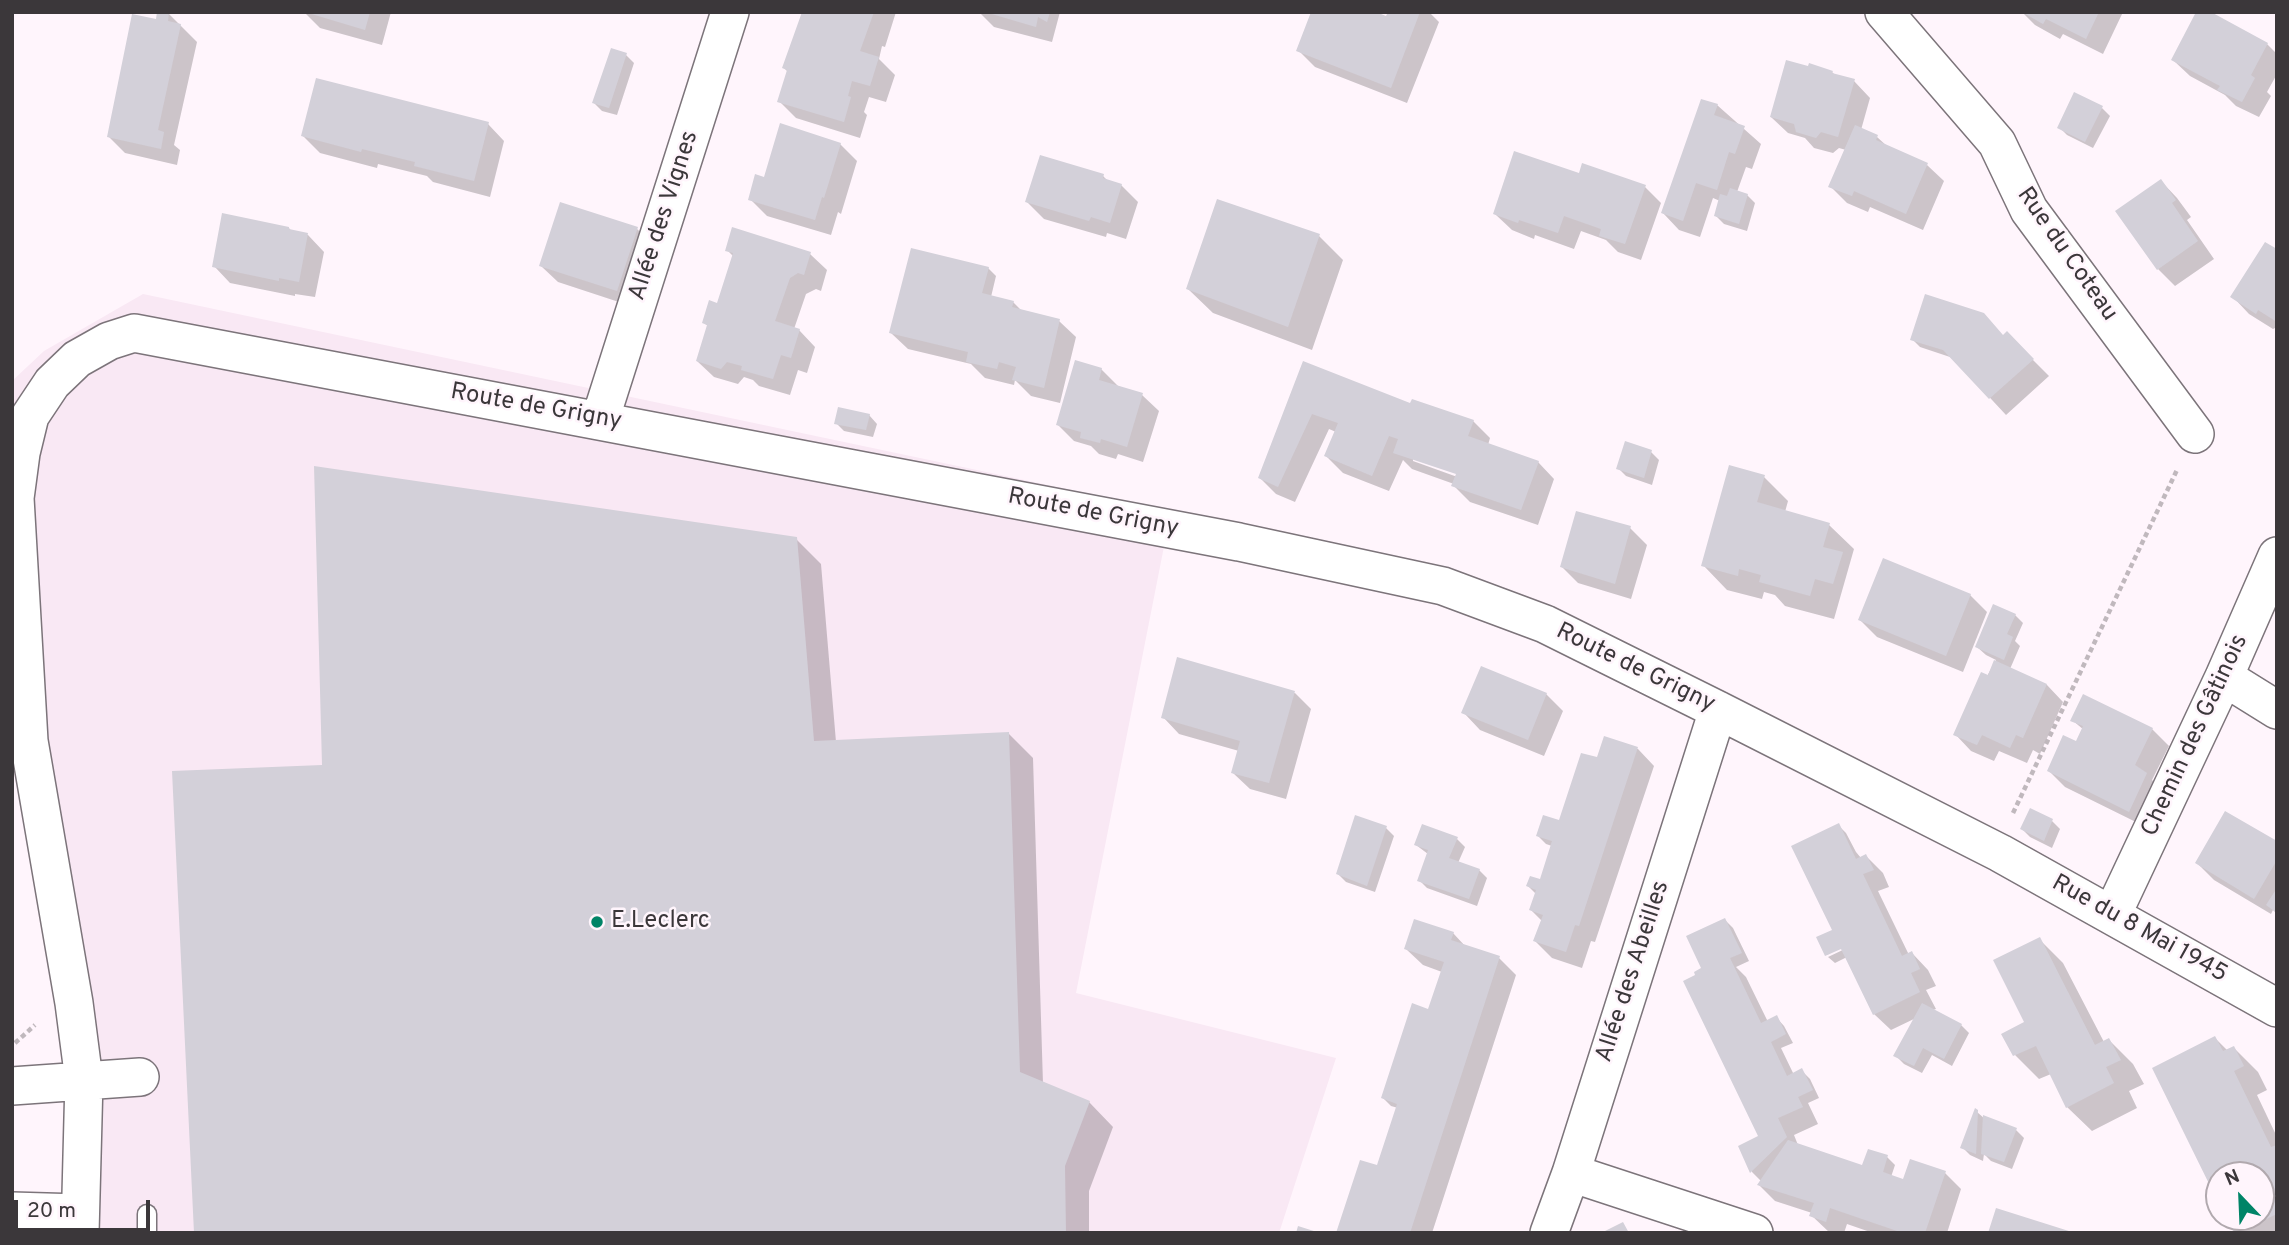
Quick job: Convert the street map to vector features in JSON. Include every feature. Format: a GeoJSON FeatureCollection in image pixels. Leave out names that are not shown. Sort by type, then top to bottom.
{"type":"FeatureCollection","features":[{"type":"Feature","properties":{"kind":"street","name":"Allée des Vignes"},"geometry":{"type":"LineString","coordinates":[[600,420],[730,12]]}},
{"type":"Feature","properties":{"kind":"street","name":"Rue du Coteau"},"geometry":{"type":"LineString","coordinates":[[1884,12],[1997,143],[2029,211],[2195,434]]}},
{"type":"Feature","properties":{"kind":"street","name":"Route de Grigny"},"geometry":{"type":"LineString","coordinates":[[84,1080],[74,1003],[29,741],[15,498],[21,453],[30,416],[52,383],[77,359],[109,341],[134,333],[1239,542],[1443,586],[1545,624],[2000,853]]}},
{"type":"Feature","properties":{"kind":"street","name":"Chemin des Gâtinois"},"geometry":{"type":"LineString","coordinates":[[2112,915],[2224,677],[2277,556]]}},
{"type":"Feature","properties":{"kind":"street"},"geometry":{"type":"LineString","coordinates":[[2224,677],[2277,710]]}},
{"type":"Feature","properties":{"kind":"street","name":"Allée des Abeilles"},"geometry":{"type":"LineString","coordinates":[[1549,1233],[1718,710]]}},
{"type":"Feature","properties":{"kind":"street","name":"Rue du 8 Mai 1945"},"geometry":{"type":"LineString","coordinates":[[2000,853],[2277,1008]]}},
{"type":"Feature","properties":{"kind":"street"},"geometry":{"type":"LineString","coordinates":[[12,1086],[140,1077]]}},
{"type":"Feature","properties":{"kind":"street"},"geometry":{"type":"LineString","coordinates":[[12,1211],[80,1223],[84,1080]]}},
{"type":"Feature","properties":{"kind":"street"},"geometry":{"type":"LineString","coordinates":[[1570,1173],[1754,1233]]}},
{"type":"Feature","properties":{"kind":"lane"},"geometry":{"type":"LineString","coordinates":[[147,1214],[147,1233]]}},
{"type":"Feature","properties":{"kind":"path"},"geometry":{"type":"LineString","coordinates":[[2000,853],[2010,820],[2195,434]]}},
{"type":"Feature","properties":{"kind":"shaded area"},"geometry":{"type":"Polygon","coordinates":[[[143,294],[1171,511],[1076,993],[1336,1058],[1279,1233],[88,1233],[12,661],[12,381],[44,351],[143,294]]]}},
{"type":"Feature","properties":{"kind":"building"},"geometry":{"type":"Polygon","coordinates":[[[157,12],[169,12],[168,21],[181,24],[158,130],[164,132],[161,149],[107,137],[132,14],[156,19],[157,12]]]}},
{"type":"Feature","properties":{"kind":"building"},"geometry":{"type":"Polygon","coordinates":[[[305,12],[370,12],[365,30],[305,12]]]}},
{"type":"Feature","properties":{"kind":"building"},"geometry":{"type":"Polygon","coordinates":[[[802,12],[874,12],[860,51],[879,57],[870,86],[852,81],[844,122],[777,102],[787,70],[782,68],[802,12]]]}},
{"type":"Feature","properties":{"kind":"building"},"geometry":{"type":"Polygon","coordinates":[[[985,12],[1050,12],[1047,22],[1038,17],[1036,27],[985,12]]]}},
{"type":"Feature","properties":{"kind":"building"},"geometry":{"type":"Polygon","coordinates":[[[1311,12],[1376,12],[1386,16],[1388,12],[1420,12],[1391,88],[1296,51],[1311,12]]]}},
{"type":"Feature","properties":{"kind":"building"},"geometry":{"type":"Polygon","coordinates":[[[2022,12],[2099,12],[2086,39],[2046,19],[2043,24],[2022,12]]]}},
{"type":"Feature","properties":{"kind":"building"},"geometry":{"type":"Polygon","coordinates":[[[2196,12],[2211,12],[2268,43],[2251,75],[2255,78],[2242,102],[2217,90],[2220,86],[2171,60],[2196,12]]]}},
{"type":"Feature","properties":{"kind":"building"},"geometry":{"type":"Polygon","coordinates":[[[611,48],[627,53],[609,108],[592,103],[611,48]]]}},
{"type":"Feature","properties":{"kind":"building"},"geometry":{"type":"Polygon","coordinates":[[[1786,60],[1808,66],[1809,63],[1855,79],[1838,137],[1821,132],[1816,138],[1796,132],[1794,124],[1770,117],[1786,60]]]}},
{"type":"Feature","properties":{"kind":"building"},"geometry":{"type":"Polygon","coordinates":[[[316,78],[489,122],[474,181],[414,166],[415,162],[362,149],[361,152],[301,136],[316,78]]]}},
{"type":"Feature","properties":{"kind":"building"},"geometry":{"type":"Polygon","coordinates":[[[2074,92],[2103,106],[2085,142],[2057,128],[2074,92]]]}},
{"type":"Feature","properties":{"kind":"building"},"geometry":{"type":"Polygon","coordinates":[[[1701,99],[1718,104],[1714,115],[1745,126],[1735,154],[1729,152],[1717,190],[1696,183],[1683,221],[1661,213],[1701,99]]]}},
{"type":"Feature","properties":{"kind":"building"},"geometry":{"type":"Polygon","coordinates":[[[780,123],[841,143],[815,220],[748,200],[755,174],[764,177],[780,123]]]}},
{"type":"Feature","properties":{"kind":"building"},"geometry":{"type":"Polygon","coordinates":[[[1855,125],[1878,135],[1876,140],[1928,163],[1906,214],[1854,191],[1852,196],[1828,187],[1855,125]]]}},
{"type":"Feature","properties":{"kind":"building"},"geometry":{"type":"Polygon","coordinates":[[[1514,151],[1579,173],[1582,163],[1646,185],[1625,244],[1599,236],[1601,229],[1564,216],[1558,233],[1493,214],[1514,151]]]}},
{"type":"Feature","properties":{"kind":"building"},"geometry":{"type":"Polygon","coordinates":[[[1040,155],[1104,174],[1103,178],[1122,184],[1110,223],[1091,217],[1089,221],[1025,202],[1040,155]]]}},
{"type":"Feature","properties":{"kind":"building"},"geometry":{"type":"Polygon","coordinates":[[[2161,179],[2176,200],[2172,203],[2198,241],[2157,270],[2115,211],[2161,179]]]}},
{"type":"Feature","properties":{"kind":"building"},"geometry":{"type":"Polygon","coordinates":[[[1730,188],[1748,194],[1739,224],[1714,216],[1720,194],[1727,196],[1730,188]]]}},
{"type":"Feature","properties":{"kind":"building"},"geometry":{"type":"Polygon","coordinates":[[[1217,199],[1320,234],[1288,327],[1186,289],[1217,199]]]}},
{"type":"Feature","properties":{"kind":"building"},"geometry":{"type":"Polygon","coordinates":[[[560,202],[638,227],[617,291],[539,266],[560,202]]]}},
{"type":"Feature","properties":{"kind":"building"},"geometry":{"type":"Polygon","coordinates":[[[222,213],[308,233],[299,282],[279,278],[279,281],[212,267],[222,213]]]}},
{"type":"Feature","properties":{"kind":"building"},"geometry":{"type":"Polygon","coordinates":[[[732,227],[811,252],[804,275],[798,273],[790,278],[775,321],[800,329],[791,358],[781,355],[773,379],[741,370],[742,366],[727,362],[721,369],[696,361],[707,325],[702,323],[709,300],[717,303],[733,253],[725,251],[732,227]]]}},
{"type":"Feature","properties":{"kind":"building"},"geometry":{"type":"Polygon","coordinates":[[[2265,242],[2277,249],[2277,322],[2258,310],[2256,314],[2230,297],[2265,242]]]}},
{"type":"Feature","properties":{"kind":"building"},"geometry":{"type":"Polygon","coordinates":[[[911,248],[989,267],[982,293],[1014,301],[1012,307],[1060,319],[1044,388],[1012,380],[1016,367],[999,362],[997,369],[966,362],[968,352],[889,333],[911,248]]]}},
{"type":"Feature","properties":{"kind":"building"},"geometry":{"type":"Polygon","coordinates":[[[1925,294],[1984,313],[2003,335],[2007,331],[2034,359],[1989,399],[1943,350],[1910,340],[1925,294]]]}},
{"type":"Feature","properties":{"kind":"building"},"geometry":{"type":"Polygon","coordinates":[[[1075,360],[1102,368],[1099,380],[1143,393],[1127,447],[1101,439],[1100,443],[1080,438],[1081,432],[1056,425],[1075,360]]]}},
{"type":"Feature","properties":{"kind":"building"},"geometry":{"type":"Polygon","coordinates":[[[1303,361],[1410,403],[1412,399],[1474,420],[1468,436],[1539,461],[1521,510],[1451,486],[1456,474],[1393,453],[1398,439],[1389,436],[1372,476],[1324,456],[1338,423],[1312,414],[1278,487],[1258,478],[1303,361]]]}},
{"type":"Feature","properties":{"kind":"building"},"geometry":{"type":"Polygon","coordinates":[[[838,407],[870,414],[866,430],[834,424],[838,407]]]}},
{"type":"Feature","properties":{"kind":"building"},"geometry":{"type":"Polygon","coordinates":[[[1625,441],[1652,450],[1644,478],[1616,469],[1625,441]]]}},
{"type":"Feature","properties":{"kind":"building"},"geometry":{"type":"Polygon","coordinates":[[[1729,465],[1765,475],[1757,502],[1830,523],[1823,547],[1843,552],[1833,584],[1815,579],[1810,596],[1759,582],[1761,575],[1739,569],[1738,576],[1701,566],[1729,465]]]}},
{"type":"Feature","properties":{"kind":"building","name":"E.Leclerc"},"geometry":{"type":"Polygon","coordinates":[[[314,466],[797,537],[814,741],[1009,732],[1020,1072],[1090,1101],[1065,1166],[1066,1233],[194,1233],[172,771],[322,765],[314,466]]]}},
{"type":"Feature","properties":{"kind":"building"},"geometry":{"type":"Polygon","coordinates":[[[1576,511],[1631,526],[1615,584],[1560,567],[1576,511]]]}},
{"type":"Feature","properties":{"kind":"building"},"geometry":{"type":"Polygon","coordinates":[[[1883,558],[1971,594],[1946,656],[1858,620],[1883,558]]]}},
{"type":"Feature","properties":{"kind":"building"},"geometry":{"type":"Polygon","coordinates":[[[1993,604],[2016,614],[2007,634],[2013,637],[2004,660],[1975,647],[1993,604]]]}},
{"type":"Feature","properties":{"kind":"building"},"geometry":{"type":"Polygon","coordinates":[[[1177,657],[1295,691],[1269,783],[1231,773],[1240,741],[1161,718],[1177,657]]]}},
{"type":"Feature","properties":{"kind":"building"},"geometry":{"type":"Polygon","coordinates":[[[1994,660],[2047,684],[2023,738],[2016,735],[2010,748],[1982,735],[1977,745],[1953,735],[1981,672],[1988,675],[1994,660]]]}},
{"type":"Feature","properties":{"kind":"building"},"geometry":{"type":"Polygon","coordinates":[[[1481,666],[1547,693],[1528,740],[1461,713],[1481,666]]]}},
{"type":"Feature","properties":{"kind":"building"},"geometry":{"type":"Polygon","coordinates":[[[2083,694],[2153,728],[2135,765],[2147,773],[2129,812],[2047,771],[2063,735],[2076,741],[2083,726],[2070,721],[2083,694]]]}},
{"type":"Feature","properties":{"kind":"building"},"geometry":{"type":"Polygon","coordinates":[[[1604,736],[1638,747],[1579,926],[1575,925],[1566,952],[1533,941],[1543,915],[1529,910],[1536,890],[1526,886],[1530,876],[1540,879],[1552,841],[1536,836],[1543,815],[1559,820],[1581,753],[1597,757],[1604,736]]]}},
{"type":"Feature","properties":{"kind":"building"},"geometry":{"type":"Polygon","coordinates":[[[2030,808],[2053,819],[2044,841],[2020,829],[2030,808]]]}},
{"type":"Feature","properties":{"kind":"building"},"geometry":{"type":"Polygon","coordinates":[[[2225,811],[2277,841],[2277,860],[2254,899],[2195,863],[2225,811]]]}},
{"type":"Feature","properties":{"kind":"building"},"geometry":{"type":"Polygon","coordinates":[[[1355,815],[1387,826],[1367,886],[1336,874],[1355,815]]]}},
{"type":"Feature","properties":{"kind":"building"},"geometry":{"type":"Polygon","coordinates":[[[1839,823],[1856,859],[1866,854],[1874,870],[1863,874],[1902,956],[1912,951],[1920,969],[1911,973],[1920,992],[1873,1015],[1841,949],[1825,956],[1816,937],[1832,930],[1791,846],[1839,823]]]}},
{"type":"Feature","properties":{"kind":"building"},"geometry":{"type":"Polygon","coordinates":[[[1422,824],[1458,837],[1449,858],[1480,869],[1469,899],[1417,881],[1428,850],[1414,845],[1422,824]]]}},
{"type":"Feature","properties":{"kind":"building"},"geometry":{"type":"Polygon","coordinates":[[[2277,888],[2277,913],[2266,905],[2277,888]]]}},
{"type":"Feature","properties":{"kind":"building"},"geometry":{"type":"Polygon","coordinates":[[[1725,918],[1742,953],[1730,958],[1761,1023],[1777,1015],[1786,1034],[1771,1042],[1787,1076],[1802,1068],[1813,1090],[1798,1097],[1803,1107],[1778,1118],[1787,1137],[1750,1173],[1738,1146],[1758,1136],[1683,981],[1695,975],[1694,972],[1701,968],[1686,936],[1725,918]]]}},
{"type":"Feature","properties":{"kind":"building"},"geometry":{"type":"Polygon","coordinates":[[[1414,919],[1454,932],[1451,940],[1500,956],[1410,1233],[1336,1233],[1360,1160],[1377,1165],[1397,1104],[1381,1098],[1412,1003],[1428,1009],[1444,962],[1404,949],[1414,919]]]}},
{"type":"Feature","properties":{"kind":"building"},"geometry":{"type":"Polygon","coordinates":[[[2040,937],[2095,1045],[2109,1038],[2121,1060],[2106,1067],[2114,1083],[2066,1108],[2036,1046],[2013,1056],[2001,1034],[2024,1022],[1993,960],[2040,937]]]}},
{"type":"Feature","properties":{"kind":"building"},"geometry":{"type":"Polygon","coordinates":[[[1922,1003],[1962,1024],[1944,1059],[1923,1048],[1914,1066],[1893,1056],[1922,1003]]]}},
{"type":"Feature","properties":{"kind":"building"},"geometry":{"type":"Polygon","coordinates":[[[2215,1036],[2223,1051],[2234,1046],[2244,1066],[2234,1071],[2271,1147],[2277,1145],[2277,1214],[2275,1215],[2275,1161],[2205,1161],[2205,1176],[2152,1068],[2215,1036]]]}},
{"type":"Feature","properties":{"kind":"building"},"geometry":{"type":"Polygon","coordinates":[[[1975,1108],[1978,1110],[1976,1154],[1960,1148],[1975,1108]]]}},
{"type":"Feature","properties":{"kind":"building"},"geometry":{"type":"Polygon","coordinates":[[[1983,1115],[2017,1128],[2004,1162],[1981,1154],[1983,1115]]]}},
{"type":"Feature","properties":{"kind":"building"},"geometry":{"type":"Polygon","coordinates":[[[1788,1140],[1862,1165],[1868,1149],[1888,1155],[1883,1172],[1903,1179],[1910,1159],[1946,1171],[1925,1233],[1903,1233],[1830,1208],[1826,1222],[1809,1216],[1814,1203],[1757,1185],[1788,1140]]]}},
{"type":"Feature","properties":{"kind":"building"},"geometry":{"type":"Polygon","coordinates":[[[1996,1208],[2072,1232],[2072,1233],[1988,1233],[1996,1208]]]}},
{"type":"Feature","properties":{"kind":"building"},"geometry":{"type":"Polygon","coordinates":[[[1623,1222],[1629,1233],[1601,1233],[1623,1222]]]}},
{"type":"Feature","properties":{"kind":"building"},"geometry":{"type":"Polygon","coordinates":[[[1298,1226],[1317,1232],[1317,1233],[1296,1233],[1298,1226]]]}},
{"type":"Feature","properties":{"kind":"place","name":"E.Leclerc"},"geometry":{"type":"Point","coordinates":[597,922]}}]}
